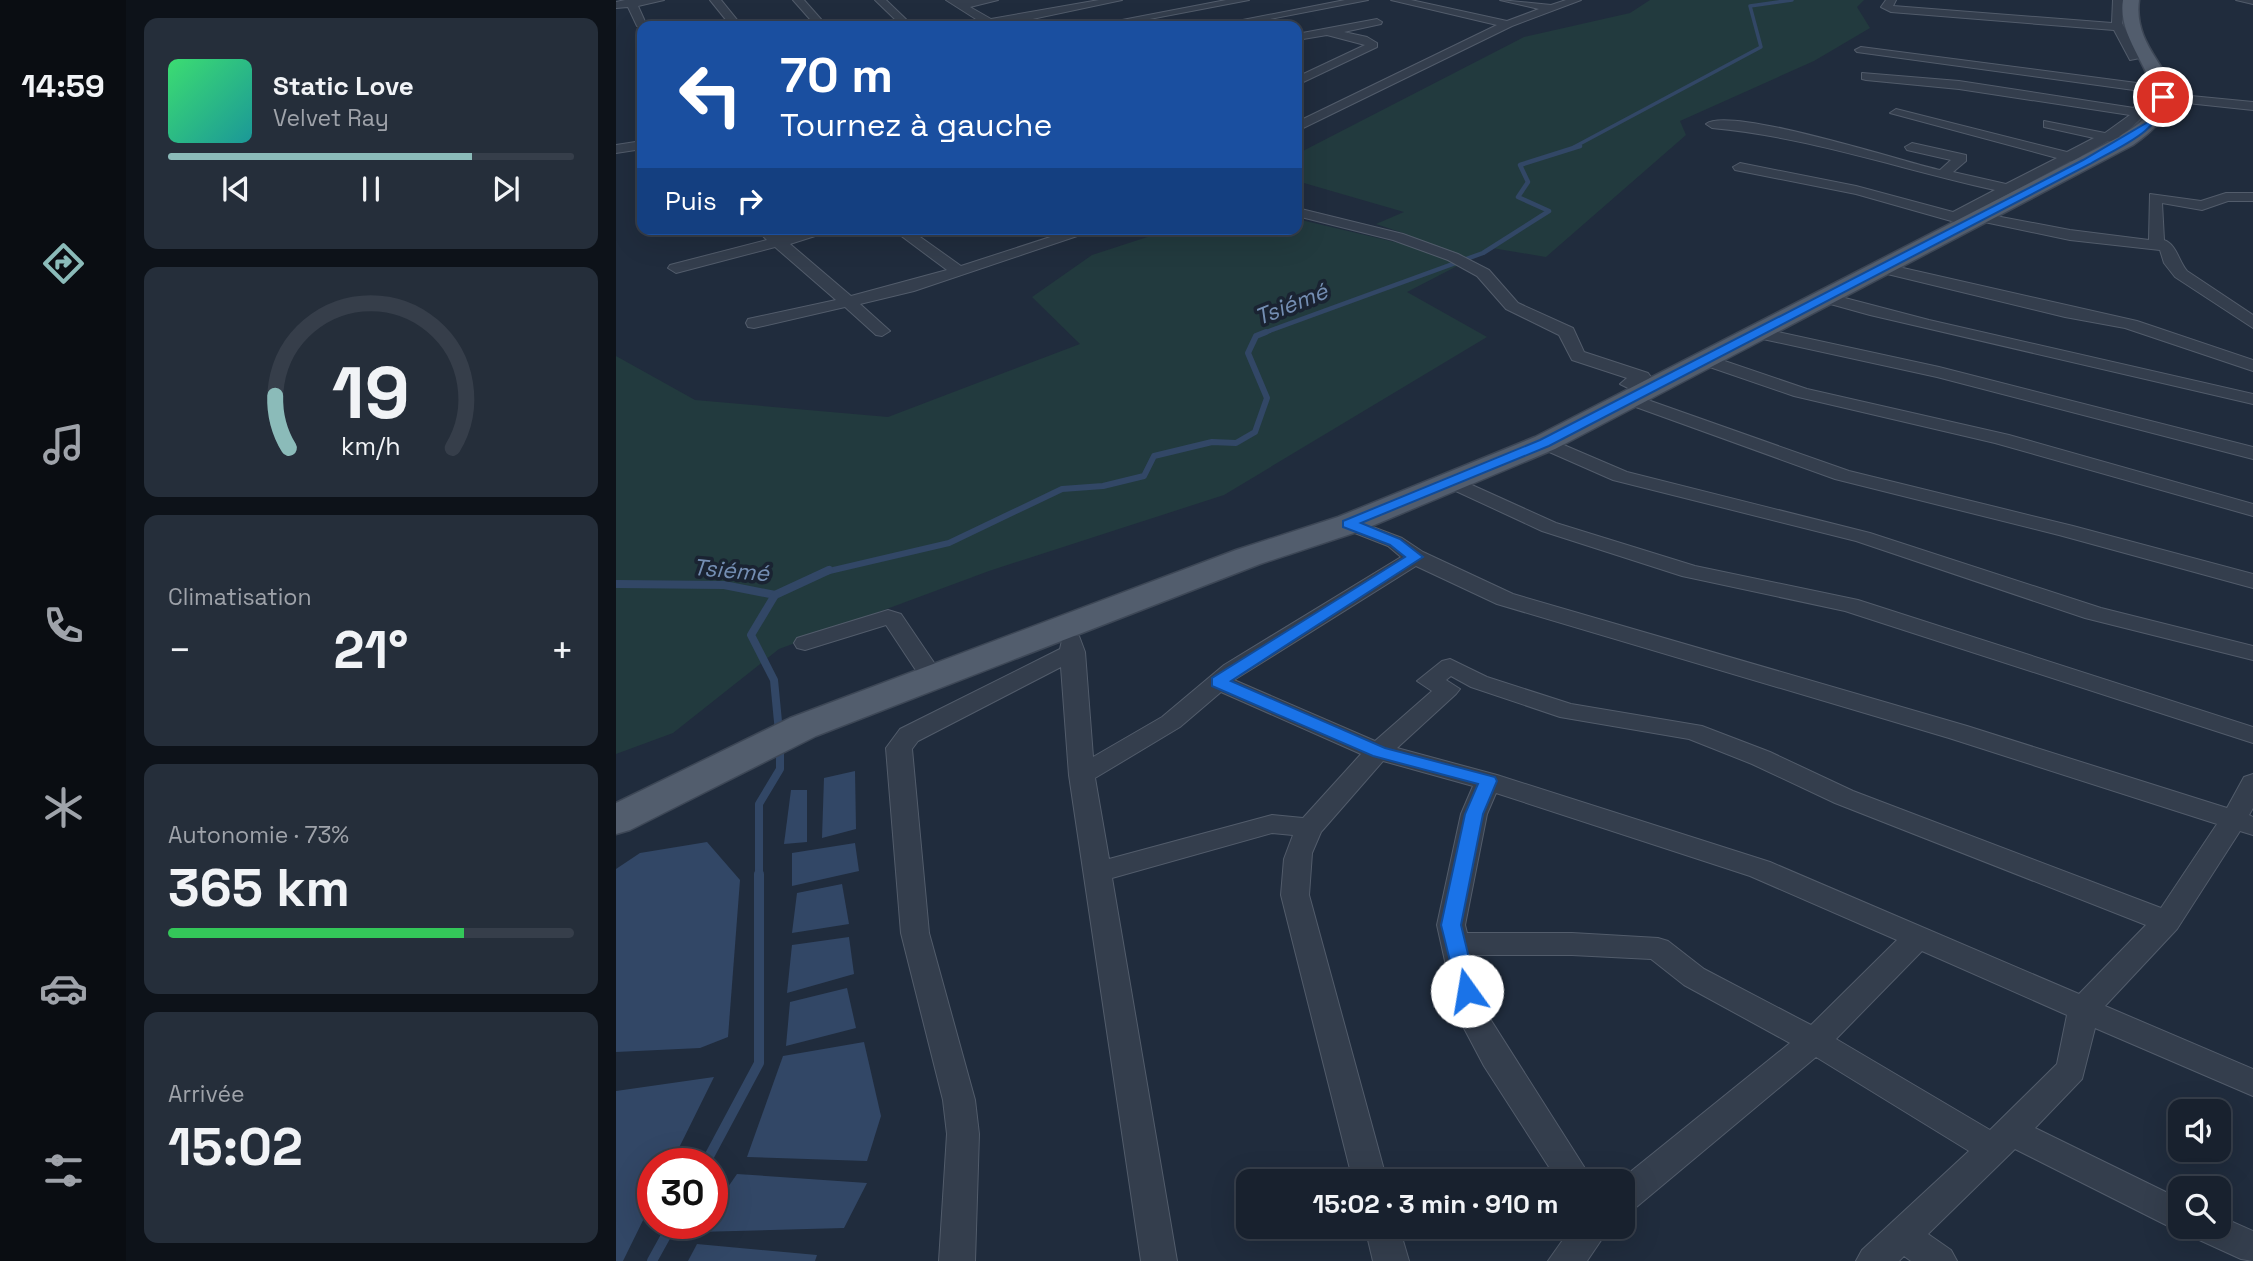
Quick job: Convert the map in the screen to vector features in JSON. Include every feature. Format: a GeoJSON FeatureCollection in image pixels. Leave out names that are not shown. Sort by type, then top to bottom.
{"type":"FeatureCollection","features":[{"type":"Feature","properties":{"kind":"main road"},"geometry":{"type":"LineString","coordinates":[[616,820],[752,750],[803,727],[931,676],[1071,640],[1248,557],[1349,524],[1545,443],[2149,125],[2159,112],[2163,97],[2159,80],[2129,22],[2131,0]]}},
{"type":"Feature","properties":{"kind":"street"},"geometry":{"type":"LineString","coordinates":[[616,5],[659,0]]}},
{"type":"Feature","properties":{"kind":"street"},"geometry":{"type":"LineString","coordinates":[[715,0],[733,21]]}},
{"type":"Feature","properties":{"kind":"street"},"geometry":{"type":"LineString","coordinates":[[798,0],[817,21]]}},
{"type":"Feature","properties":{"kind":"street"},"geometry":{"type":"LineString","coordinates":[[880,0],[903,21]]}},
{"type":"Feature","properties":{"kind":"street"},"geometry":{"type":"LineString","coordinates":[[956,3],[993,0]]}},
{"type":"Feature","properties":{"kind":"street"},"geometry":{"type":"LineString","coordinates":[[1008,21],[1116,0]]}},
{"type":"Feature","properties":{"kind":"street"},"geometry":{"type":"LineString","coordinates":[[1188,0],[1224,21]]}},
{"type":"Feature","properties":{"kind":"street"},"geometry":{"type":"LineString","coordinates":[[1124,21],[1244,0]]}},
{"type":"Feature","properties":{"kind":"street"},"geometry":{"type":"LineString","coordinates":[[1247,21],[1363,0]]}},
{"type":"Feature","properties":{"kind":"street"},"geometry":{"type":"LineString","coordinates":[[1396,0],[1458,16],[1508,24]]}},
{"type":"Feature","properties":{"kind":"street"},"geometry":{"type":"LineString","coordinates":[[1505,0],[1553,8]]}},
{"type":"Feature","properties":{"kind":"street"},"geometry":{"type":"LineString","coordinates":[[1302,125],[1508,24],[1576,0]]}},
{"type":"Feature","properties":{"kind":"street"},"geometry":{"type":"LineString","coordinates":[[1891,0],[1886,8],[2118,27]]}},
{"type":"Feature","properties":{"kind":"street"},"geometry":{"type":"LineString","coordinates":[[2118,0],[2114,10],[2118,27],[2134,58]]}},
{"type":"Feature","properties":{"kind":"street"},"geometry":{"type":"LineString","coordinates":[[2241,0],[2253,1]]}},
{"type":"Feature","properties":{"kind":"street"},"geometry":{"type":"LineString","coordinates":[[631,2],[640,21]]}},
{"type":"Feature","properties":{"kind":"street"},"geometry":{"type":"LineString","coordinates":[[956,3],[988,21]]}},
{"type":"Feature","properties":{"kind":"street"},"geometry":{"type":"LineString","coordinates":[[1302,36],[1377,22],[1323,8]]}},
{"type":"Feature","properties":{"kind":"street"},"geometry":{"type":"LineString","coordinates":[[1302,79],[1373,45],[1363,39],[1325,31]]}},
{"type":"Feature","properties":{"kind":"street"},"geometry":{"type":"LineString","coordinates":[[1861,50],[2146,86],[2139,113],[2118,139],[2049,124]]}},
{"type":"Feature","properties":{"kind":"street"},"geometry":{"type":"LineString","coordinates":[[2003,69],[2022,94]]}},
{"type":"Feature","properties":{"kind":"street"},"geometry":{"type":"LineString","coordinates":[[1866,76],[2022,94],[2139,113]]}},
{"type":"Feature","properties":{"kind":"street"},"geometry":{"type":"LineString","coordinates":[[2191,100],[2253,106]]}},
{"type":"Feature","properties":{"kind":"street"},"geometry":{"type":"LineString","coordinates":[[1896,113],[2079,160]]}},
{"type":"Feature","properties":{"kind":"street"},"geometry":{"type":"LineString","coordinates":[[1712,124],[1756,128],[1810,138],[1914,168],[2009,189]]}},
{"type":"Feature","properties":{"kind":"street"},"geometry":{"type":"LineString","coordinates":[[616,149],[637,146]]}},
{"type":"Feature","properties":{"kind":"street"},"geometry":{"type":"LineString","coordinates":[[1912,147],[1961,158],[1944,173]]}},
{"type":"Feature","properties":{"kind":"street"},"geometry":{"type":"LineString","coordinates":[[1968,219],[2009,189],[2079,160]]}},
{"type":"Feature","properties":{"kind":"street"},"geometry":{"type":"LineString","coordinates":[[1740,167],[1824,181],[1968,219],[2166,246]]}},
{"type":"Feature","properties":{"kind":"street"},"geometry":{"type":"LineString","coordinates":[[2253,197],[2226,197],[2207,205],[2155,197],[2157,242],[2166,246],[2172,263],[2181,274],[2253,323]]}},
{"type":"Feature","properties":{"kind":"street"},"geometry":{"type":"LineString","coordinates":[[1302,213],[1398,237],[1453,257],[1483,273],[1512,306],[1567,332],[1568,341],[1578,356],[1642,377],[1629,384],[1635,394],[1842,475],[2066,530],[2253,581]]}},
{"type":"Feature","properties":{"kind":"street"},"geometry":{"type":"LineString","coordinates":[[676,268],[770,235],[882,331]]}},
{"type":"Feature","properties":{"kind":"street"},"geometry":{"type":"LineString","coordinates":[[907,235],[959,272]]}},
{"type":"Feature","properties":{"kind":"street"},"geometry":{"type":"LineString","coordinates":[[1034,235],[1046,244]]}},
{"type":"Feature","properties":{"kind":"street"},"geometry":{"type":"LineString","coordinates":[[754,323],[848,303],[959,272],[1073,235]]}},
{"type":"Feature","properties":{"kind":"street"},"geometry":{"type":"LineString","coordinates":[[1881,268],[2049,307],[2071,316],[2098,317],[2157,332],[2253,366]]}},
{"type":"Feature","properties":{"kind":"street"},"geometry":{"type":"LineString","coordinates":[[1822,297],[1880,314],[2155,374],[2253,399]]}},
{"type":"Feature","properties":{"kind":"street"},"geometry":{"type":"LineString","coordinates":[[1755,332],[1939,372],[2253,453]]}},
{"type":"Feature","properties":{"kind":"street"},"geometry":{"type":"LineString","coordinates":[[1704,359],[1742,376],[1969,431],[2253,510]]}},
{"type":"Feature","properties":{"kind":"street"},"geometry":{"type":"LineString","coordinates":[[1545,443],[1620,476],[1863,537],[2094,613],[2253,653]]}},
{"type":"Feature","properties":{"kind":"street"},"geometry":{"type":"LineString","coordinates":[[1452,482],[1549,527],[1690,571],[1850,605],[2253,736]]}},
{"type":"Feature","properties":{"kind":"street"},"geometry":{"type":"LineString","coordinates":[[1349,524],[1395,542],[1415,557],[1505,599],[1958,732],[2243,822]]}},
{"type":"Feature","properties":{"kind":"street"},"geometry":{"type":"LineString","coordinates":[[1082,775],[1147,738],[1193,706],[1218,682],[1415,557]]}},
{"type":"Feature","properties":{"kind":"street"},"geometry":{"type":"LineString","coordinates":[[805,643],[888,617],[893,619],[931,676]]}},
{"type":"Feature","properties":{"kind":"street"},"geometry":{"type":"LineString","coordinates":[[957,1261],[962,1123],[959,1100],[915,933],[899,748],[909,735],[1071,640],[1082,775],[1159,1261]]}},
{"type":"Feature","properties":{"kind":"street"},"geometry":{"type":"LineString","coordinates":[[1367,1169],[1295,895],[1300,848],[1310,828],[1379,752],[1448,689],[1429,681],[1450,666],[1479,682],[1569,712],[1591,713],[1626,723],[1693,732],[1761,758],[1844,797],[2167,922]]}},
{"type":"Feature","properties":{"kind":"street"},"geometry":{"type":"LineString","coordinates":[[1218,682],[1379,752],[1488,781],[1760,869],[2253,1083]]}},
{"type":"Feature","properties":{"kind":"street"},"geometry":{"type":"LineString","coordinates":[[1488,781],[1474,814],[1451,925],[1472,1015],[1568,1169]]}},
{"type":"Feature","properties":{"kind":"street"},"geometry":{"type":"LineString","coordinates":[[1874,1261],[1904,1237],[2003,1141],[2071,1070],[2084,1008],[2167,922],[2243,822],[2253,783]]}},
{"type":"Feature","properties":{"kind":"street"},"geometry":{"type":"LineString","coordinates":[[1097,872],[1272,824],[1310,828]]}},
{"type":"Feature","properties":{"kind":"street"},"geometry":{"type":"LineString","coordinates":[[1635,1188],[1814,1041],[1916,939]]}},
{"type":"Feature","properties":{"kind":"street"},"geometry":{"type":"LineString","coordinates":[[1456,944],[1572,944],[1658,949],[1694,978],[2003,1141],[2168,1210]]}},
{"type":"Feature","properties":{"kind":"street"},"geometry":{"type":"LineString","coordinates":[[1904,1237],[1939,1261]]}},
{"type":"Feature","properties":{"kind":"street"},"geometry":{"type":"LineString","coordinates":[[2231,1238],[2253,1248]]}},
{"type":"Feature","properties":{"kind":"street"},"geometry":{"type":"LineString","coordinates":[[1385,1239],[1391,1261]]}},
{"type":"Feature","properties":{"kind":"street"},"geometry":{"type":"LineString","coordinates":[[1566,1261],[1583,1239]]}},
{"type":"Feature","properties":{"kind":"green space"},"geometry":{"type":"Polygon","coordinates":[[[1650,0],[1864,0],[1857,7],[1870,28],[1814,61],[1680,121],[1686,135],[1546,257],[1492,248],[1407,292],[1487,337],[1224,495],[989,571],[779,649],[673,733],[616,754],[616,356],[695,400],[888,417],[1080,344],[1032,297],[1092,255],[1154,235],[1302,235],[1302,220],[1399,243],[1406,234],[1376,224],[1404,212],[1302,182],[1302,151],[1524,37],[1630,13],[1650,0]]]}},
{"type":"Feature","properties":{"kind":"water"},"geometry":{"type":"Polygon","coordinates":[[[855,771],[856,829],[822,838],[824,778],[855,771]]]}},
{"type":"Feature","properties":{"kind":"water"},"geometry":{"type":"Polygon","coordinates":[[[791,790],[807,790],[807,842],[784,844],[791,790]]]}},
{"type":"Feature","properties":{"kind":"water"},"geometry":{"type":"Polygon","coordinates":[[[707,842],[740,880],[728,1037],[700,1048],[616,1052],[616,869],[640,853],[707,842]]]}},
{"type":"Feature","properties":{"kind":"water"},"geometry":{"type":"Polygon","coordinates":[[[855,843],[859,871],[792,886],[792,853],[855,843]]]}},
{"type":"Feature","properties":{"kind":"water"},"geometry":{"type":"Polygon","coordinates":[[[842,884],[849,924],[792,933],[797,893],[842,884]]]}},
{"type":"Feature","properties":{"kind":"water"},"geometry":{"type":"Polygon","coordinates":[[[849,937],[854,974],[787,993],[792,945],[849,937]]]}},
{"type":"Feature","properties":{"kind":"water"},"geometry":{"type":"Polygon","coordinates":[[[847,988],[856,1028],[786,1046],[790,1002],[847,988]]]}},
{"type":"Feature","properties":{"kind":"water"},"geometry":{"type":"Polygon","coordinates":[[[864,1042],[881,1116],[867,1161],[747,1157],[783,1056],[864,1042]]]}},
{"type":"Feature","properties":{"kind":"water"},"geometry":{"type":"Polygon","coordinates":[[[714,1077],[679,1148],[637,1148],[637,1233],[623,1261],[616,1261],[616,1091],[714,1077]]]}},
{"type":"Feature","properties":{"kind":"water"},"geometry":{"type":"Polygon","coordinates":[[[737,1174],[867,1183],[844,1228],[728,1231],[728,1187],[737,1174]]]}},
{"type":"Feature","properties":{"kind":"water"},"geometry":{"type":"Polygon","coordinates":[[[697,1244],[817,1255],[815,1261],[688,1261],[697,1244]]]}},
{"type":"Feature","properties":{"kind":"waterway","name":"Tsiémé"},"geometry":{"type":"LineString","coordinates":[[1574,147],[1761,47],[1750,6],[1792,0]]}},
{"type":"Feature","properties":{"kind":"waterway","name":"Tsiémé"},"geometry":{"type":"LineString","coordinates":[[1261,334],[1483,253],[1549,211],[1518,197],[1528,182],[1520,165],[1580,146]]}},
{"type":"Feature","properties":{"kind":"waterway","name":"Tsiémé"},"geometry":{"type":"LineString","coordinates":[[1261,334],[1266,332]]}},
{"type":"Feature","properties":{"kind":"waterway","name":"Tsiémé"},"geometry":{"type":"LineString","coordinates":[[825,572],[949,543],[1062,489],[1103,486],[1144,476],[1154,456],[1212,442],[1236,443],[1255,432],[1267,398],[1248,353],[1256,336],[1261,334]]}},
{"type":"Feature","properties":{"kind":"waterway","name":"Tsiémé"},"geometry":{"type":"LineString","coordinates":[[775,595],[829,570]]}},
{"type":"Feature","properties":{"kind":"waterway","name":"Tsiémé"},"geometry":{"type":"LineString","coordinates":[[616,584],[724,585],[775,595]]}},
{"type":"Feature","properties":{"kind":"waterway"},"geometry":{"type":"LineString","coordinates":[[775,595],[751,635],[774,680],[779,732]]}},
{"type":"Feature","properties":{"kind":"waterway"},"geometry":{"type":"LineString","coordinates":[[714,1148],[759,1063],[759,804],[780,769],[780,747]]}},
{"type":"Feature","properties":{"kind":"waterway"},"geometry":{"type":"LineString","coordinates":[[652,1261],[664,1239]]}},
{"type":"Feature","properties":{"kind":"route"},"geometry":{"type":"LineString","coordinates":[[1467,991],[1451,925],[1474,814],[1488,781],[1379,752],[1218,682],[1232,670],[1415,557],[1395,542],[1349,524],[1545,443],[1642,390],[2087,162],[2149,125],[2159,112],[2163,97]]}}]}
